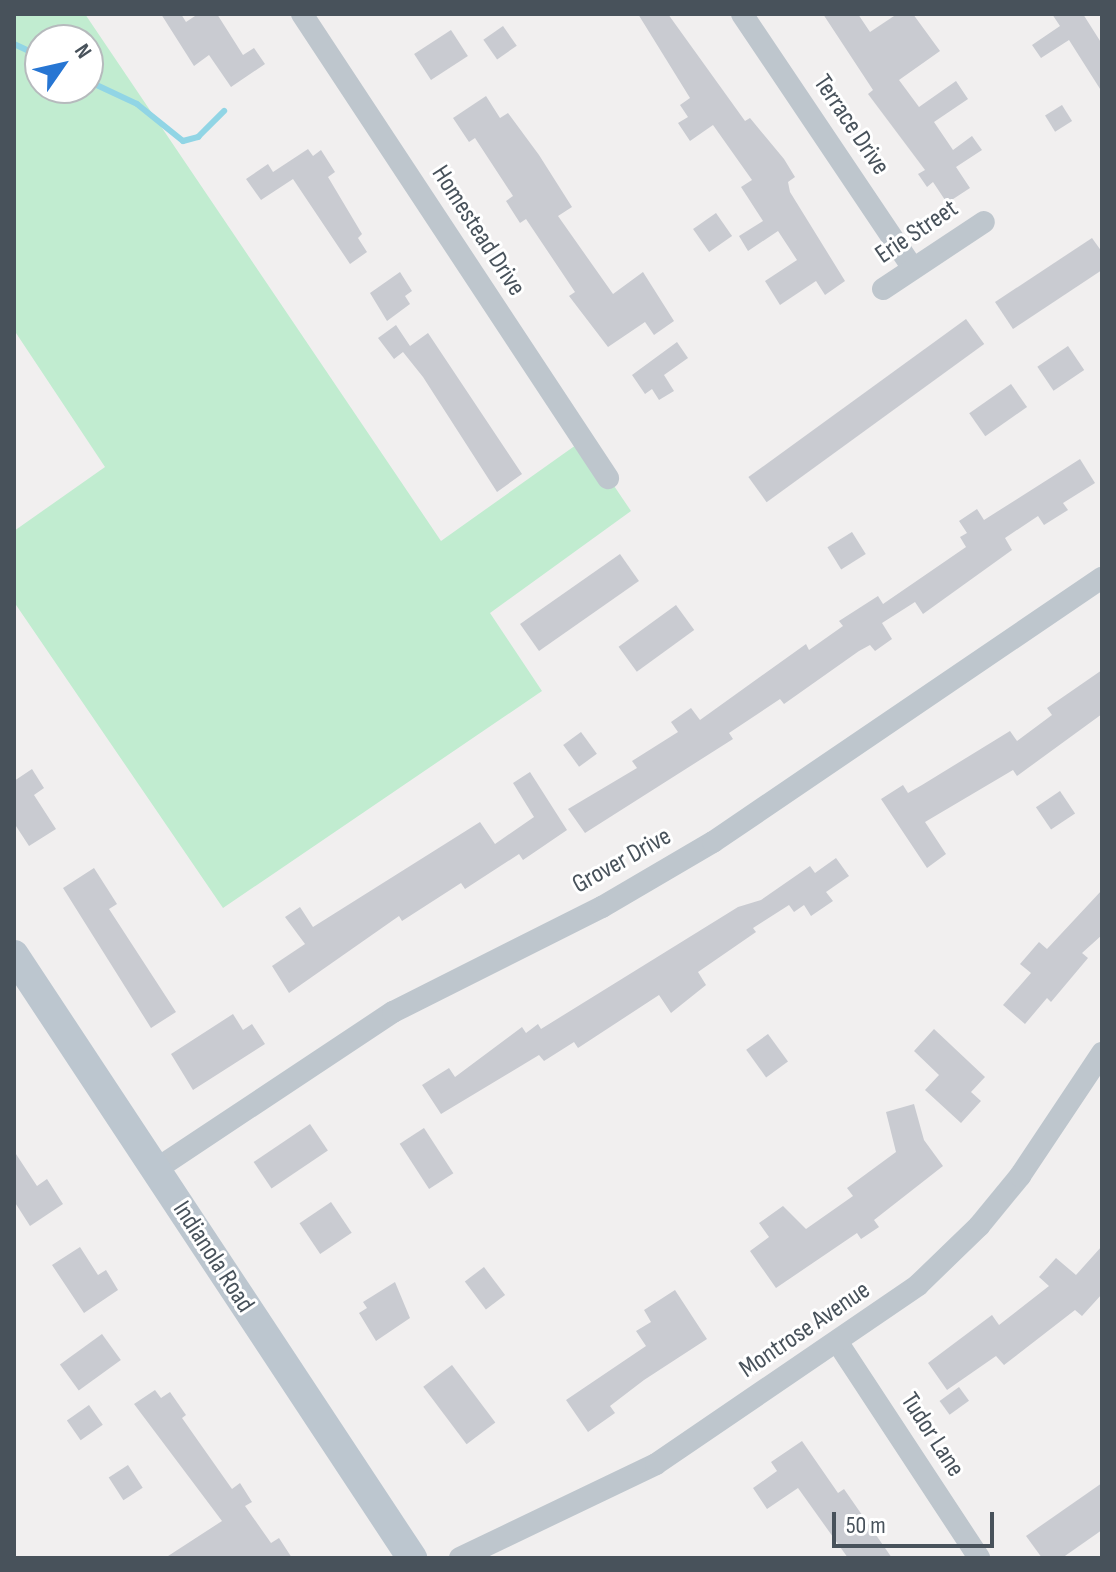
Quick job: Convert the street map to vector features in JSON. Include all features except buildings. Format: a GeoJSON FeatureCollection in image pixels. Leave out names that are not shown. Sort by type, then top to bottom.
{"type":"FeatureCollection","features":[{"type":"Feature","properties":{"kind":"street","name":"Homestead Drive"},"geometry":{"type":"LineString","coordinates":[[302,14],[608,478]]}},
{"type":"Feature","properties":{"kind":"street","name":"Terrace Drive"},"geometry":{"type":"LineString","coordinates":[[742,14],[913,268]]}},
{"type":"Feature","properties":{"kind":"street","name":"Erie Street"},"geometry":{"type":"LineString","coordinates":[[883,289],[984,222]]}},
{"type":"Feature","properties":{"kind":"street","name":"Grover Drive"},"geometry":{"type":"LineString","coordinates":[[155,1170],[393,1012],[602,907],[702,849],[1102,578]]}},
{"type":"Feature","properties":{"kind":"street","name":"Indianola Road"},"geometry":{"type":"LineString","coordinates":[[14,955],[412,1558]]}},
{"type":"Feature","properties":{"kind":"street","name":"Montrose Avenue"},"geometry":{"type":"LineString","coordinates":[[460,1558],[656,1464],[838,1343],[918,1285],[979,1226],[1020,1176],[1102,1053]]}},
{"type":"Feature","properties":{"kind":"street","name":"Tudor Lane"},"geometry":{"type":"LineString","coordinates":[[838,1343],[979,1558]]}},
{"type":"Feature","properties":{"kind":"green space"},"geometry":{"type":"Polygon","coordinates":[[[14,14],[85,14],[92,24],[24,24],[24,104],[104,104],[104,42],[441,541],[583,440],[631,511],[490,613],[542,691],[223,908],[14,602],[14,531],[105,467],[14,330],[14,14]]]}},
{"type":"Feature","properties":{"kind":"waterway"},"geometry":{"type":"LineString","coordinates":[[14,44],[24,49]]}},
{"type":"Feature","properties":{"kind":"waterway"},"geometry":{"type":"LineString","coordinates":[[104,89],[137,104],[183,141],[198,137],[224,111]]}}]}
